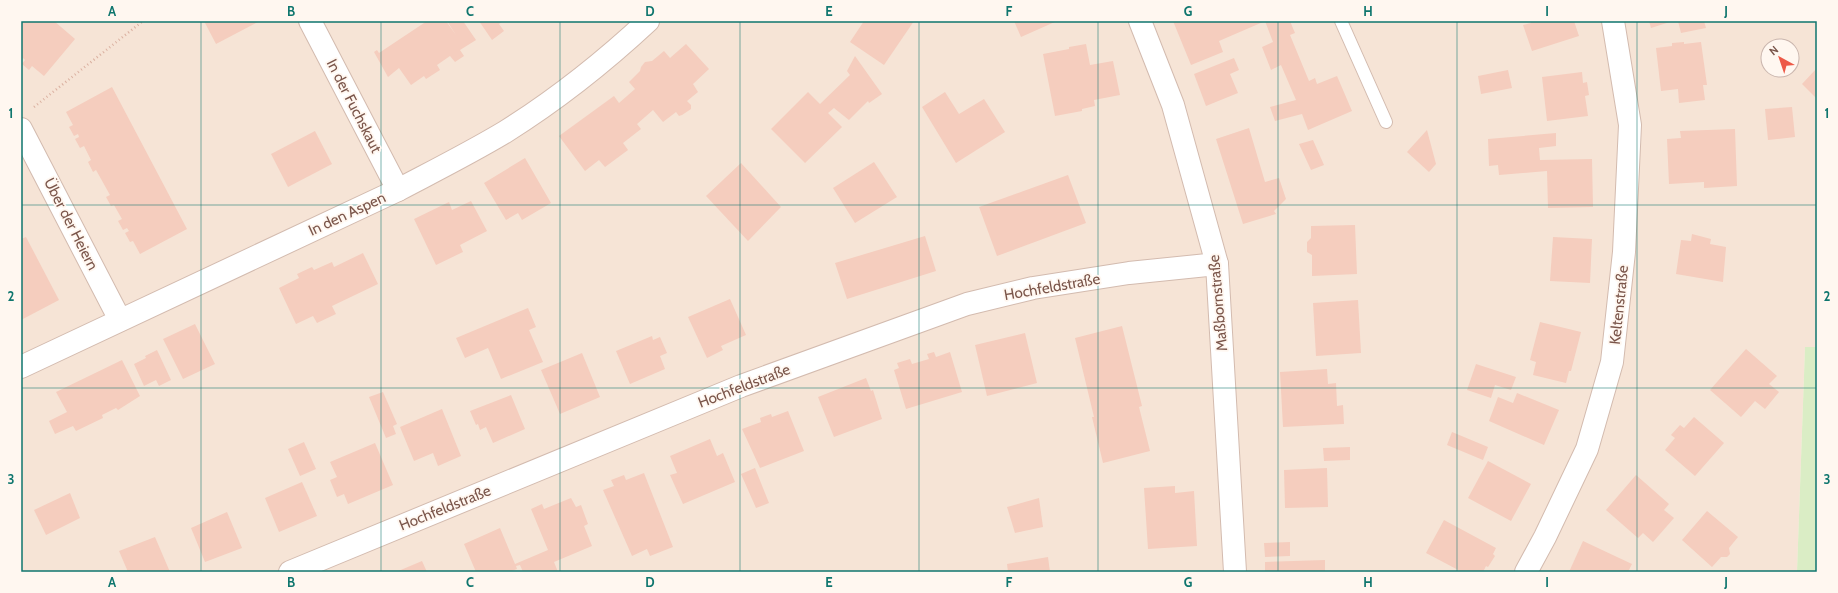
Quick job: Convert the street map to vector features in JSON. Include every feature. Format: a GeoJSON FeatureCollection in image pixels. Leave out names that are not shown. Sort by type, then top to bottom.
{"type":"FeatureCollection","features":[{"type":"Feature","properties":{"kind":"street","name":"In der Fuchskaut"},"geometry":{"type":"LineString","coordinates":[[310,21],[398,190]]}},
{"type":"Feature","properties":{"kind":"street","name":"In den Aspen"},"geometry":{"type":"LineString","coordinates":[[21,367],[398,190],[504,132],[543,107],[588,73],[648,21]]}},
{"type":"Feature","properties":{"kind":"street","name":"Maßbornstraße"},"geometry":{"type":"LineString","coordinates":[[1140,21],[1173,105],[1218,264],[1235,572]]}},
{"type":"Feature","properties":{"kind":"street","name":"Keltenstraße"},"geometry":{"type":"LineString","coordinates":[[1526,572],[1586,448],[1612,362],[1624,252],[1630,125],[1613,21]]}},
{"type":"Feature","properties":{"kind":"street","name":"Über der Heiern"},"geometry":{"type":"LineString","coordinates":[[21,128],[120,320]]}},
{"type":"Feature","properties":{"kind":"street","name":"Hochfeldstraße"},"geometry":{"type":"LineString","coordinates":[[290,572],[741,386],[967,304],[1040,287],[1130,273],[1218,264]]}},
{"type":"Feature","properties":{"kind":"lane"},"geometry":{"type":"LineString","coordinates":[[1341,21],[1386,122]]}},
{"type":"Feature","properties":{"kind":"path"},"geometry":{"type":"LineString","coordinates":[[33,108],[143,21]]}},
{"type":"Feature","properties":{"kind":"shaded area"},"geometry":{"type":"Polygon","coordinates":[[[21,21],[1817,21],[1817,347],[1805,347],[1797,572],[21,572],[21,21]]]}},
{"type":"Feature","properties":{"kind":"green space"},"geometry":{"type":"Polygon","coordinates":[[[1805,347],[1817,347],[1817,572],[1797,572],[1805,347]]]}},
{"type":"Feature","properties":{"kind":"building"},"geometry":{"type":"Polygon","coordinates":[[[21,21],[54,21],[75,39],[44,76],[32,66],[29,70],[22,64],[25,60],[23,58],[21,61],[21,21]]]}},
{"type":"Feature","properties":{"kind":"building"},"geometry":{"type":"Polygon","coordinates":[[[204,21],[257,21],[258,22],[216,44],[204,21]]]}},
{"type":"Feature","properties":{"kind":"building"},"geometry":{"type":"Polygon","coordinates":[[[427,21],[446,21],[456,35],[447,21],[463,21],[476,40],[460,50],[464,56],[455,62],[450,56],[437,65],[440,70],[426,79],[424,76],[411,85],[399,68],[388,77],[374,52],[377,50],[379,53],[427,21]]]}},
{"type":"Feature","properties":{"kind":"building"},"geometry":{"type":"Polygon","coordinates":[[[479,21],[503,21],[499,24],[504,31],[492,40],[479,21]]]}},
{"type":"Feature","properties":{"kind":"building"},"geometry":{"type":"Polygon","coordinates":[[[864,21],[914,21],[884,65],[850,42],[864,21]]]}},
{"type":"Feature","properties":{"kind":"building"},"geometry":{"type":"Polygon","coordinates":[[[1014,21],[1057,21],[1021,37],[1014,21]]]}},
{"type":"Feature","properties":{"kind":"building"},"geometry":{"type":"Polygon","coordinates":[[[1173,21],[1263,22],[1219,41],[1223,52],[1191,65],[1173,21]]]}},
{"type":"Feature","properties":{"kind":"building"},"geometry":{"type":"Polygon","coordinates":[[[1265,21],[1290,21],[1295,33],[1290,35],[1309,81],[1315,78],[1317,84],[1337,76],[1352,111],[1308,130],[1302,114],[1275,121],[1270,107],[1296,100],[1281,65],[1271,70],[1262,47],[1273,42],[1265,21]]]}},
{"type":"Feature","properties":{"kind":"building"},"geometry":{"type":"Polygon","coordinates":[[[1531,21],[1574,21],[1579,36],[1532,51],[1523,25],[1531,23],[1531,21]]]}},
{"type":"Feature","properties":{"kind":"building"},"geometry":{"type":"Polygon","coordinates":[[[1649,21],[1673,21],[1651,28],[1649,21]]]}},
{"type":"Feature","properties":{"kind":"building"},"geometry":{"type":"Polygon","coordinates":[[[1678,21],[1704,21],[1706,28],[1681,33],[1678,21]]]}},
{"type":"Feature","properties":{"kind":"building"},"geometry":{"type":"Polygon","coordinates":[[[1684,42],[1684,44],[1701,42],[1707,85],[1703,85],[1705,100],[1679,103],[1678,89],[1661,91],[1656,48],[1672,46],[1672,43],[1684,42]]]}},
{"type":"Feature","properties":{"kind":"building"},"geometry":{"type":"Polygon","coordinates":[[[686,44],[709,69],[693,84],[698,92],[687,101],[691,105],[691,109],[679,116],[676,112],[663,122],[653,110],[637,124],[641,129],[623,143],[628,150],[605,167],[599,160],[585,171],[559,136],[614,96],[619,103],[635,89],[629,82],[640,71],[645,62],[652,61],[664,51],[670,58],[686,44]]]}},
{"type":"Feature","properties":{"kind":"building"},"geometry":{"type":"Polygon","coordinates":[[[1086,44],[1090,65],[1113,61],[1120,95],[1094,100],[1095,106],[1082,109],[1082,111],[1055,116],[1043,54],[1086,44]]]}},
{"type":"Feature","properties":{"kind":"building"},"geometry":{"type":"Polygon","coordinates":[[[855,56],[882,94],[869,103],[868,101],[849,120],[834,108],[828,113],[842,127],[805,163],[771,129],[808,92],[820,104],[850,75],[847,71],[855,56]]]}},
{"type":"Feature","properties":{"kind":"building"},"geometry":{"type":"Polygon","coordinates":[[[1234,58],[1239,70],[1230,74],[1238,93],[1206,106],[1194,74],[1234,58]]]}},
{"type":"Feature","properties":{"kind":"building"},"geometry":{"type":"Polygon","coordinates":[[[1817,68],[1817,99],[1802,84],[1817,68]]]}},
{"type":"Feature","properties":{"kind":"building"},"geometry":{"type":"Polygon","coordinates":[[[1508,70],[1512,88],[1481,94],[1478,76],[1508,70]]]}},
{"type":"Feature","properties":{"kind":"building"},"geometry":{"type":"Polygon","coordinates":[[[1582,72],[1583,83],[1587,82],[1589,95],[1585,96],[1588,116],[1547,121],[1542,77],[1582,72]]]}},
{"type":"Feature","properties":{"kind":"building"},"geometry":{"type":"Polygon","coordinates":[[[112,87],[187,229],[140,254],[133,241],[130,242],[125,233],[129,231],[127,228],[123,230],[118,221],[122,219],[114,205],[111,206],[106,197],[110,195],[96,170],[93,172],[88,162],[91,160],[84,146],[80,148],[75,139],[79,137],[78,134],[74,136],[69,127],[73,125],[66,112],[112,87]]]}},
{"type":"Feature","properties":{"kind":"building"},"geometry":{"type":"Polygon","coordinates":[[[945,92],[959,114],[984,99],[1005,132],[956,163],[922,107],[945,92]]]}},
{"type":"Feature","properties":{"kind":"building"},"geometry":{"type":"Polygon","coordinates":[[[1792,107],[1795,137],[1768,140],[1765,109],[1792,107]]]}},
{"type":"Feature","properties":{"kind":"building"},"geometry":{"type":"Polygon","coordinates":[[[1249,128],[1265,182],[1279,178],[1286,199],[1274,211],[1276,214],[1243,224],[1216,139],[1249,128]]]}},
{"type":"Feature","properties":{"kind":"building"},"geometry":{"type":"Polygon","coordinates":[[[1735,129],[1737,186],[1704,188],[1704,182],[1669,184],[1667,139],[1681,138],[1680,131],[1735,129]]]}},
{"type":"Feature","properties":{"kind":"building"},"geometry":{"type":"Polygon","coordinates":[[[1427,130],[1436,164],[1429,172],[1407,152],[1427,130]]]}},
{"type":"Feature","properties":{"kind":"building"},"geometry":{"type":"Polygon","coordinates":[[[315,131],[332,164],[288,187],[271,154],[315,131]]]}},
{"type":"Feature","properties":{"kind":"building"},"geometry":{"type":"Polygon","coordinates":[[[1556,133],[1556,146],[1539,148],[1540,160],[1592,159],[1593,207],[1548,208],[1547,171],[1499,175],[1498,165],[1489,166],[1488,139],[1556,133]]]}},
{"type":"Feature","properties":{"kind":"building"},"geometry":{"type":"Polygon","coordinates":[[[1313,140],[1324,165],[1311,170],[1299,144],[1313,140]]]}},
{"type":"Feature","properties":{"kind":"building"},"geometry":{"type":"Polygon","coordinates":[[[525,158],[551,203],[522,220],[518,213],[506,220],[484,183],[525,158]]]}},
{"type":"Feature","properties":{"kind":"building"},"geometry":{"type":"Polygon","coordinates":[[[874,162],[897,197],[855,223],[833,188],[874,162]]]}},
{"type":"Feature","properties":{"kind":"building"},"geometry":{"type":"Polygon","coordinates":[[[741,163],[781,207],[748,241],[706,196],[741,163]]]}},
{"type":"Feature","properties":{"kind":"building"},"geometry":{"type":"Polygon","coordinates":[[[1068,175],[1086,223],[997,256],[979,207],[1068,175]]]}},
{"type":"Feature","properties":{"kind":"building"},"geometry":{"type":"Polygon","coordinates":[[[471,201],[487,231],[460,245],[463,252],[436,265],[414,219],[449,202],[452,210],[471,201]]]}},
{"type":"Feature","properties":{"kind":"building"},"geometry":{"type":"Polygon","coordinates":[[[1355,225],[1357,274],[1312,276],[1312,255],[1307,252],[1307,242],[1311,238],[1311,226],[1355,225]]]}},
{"type":"Feature","properties":{"kind":"building"},"geometry":{"type":"Polygon","coordinates":[[[1692,234],[1711,239],[1710,244],[1726,247],[1723,282],[1676,274],[1681,240],[1691,241],[1692,234]]]}},
{"type":"Feature","properties":{"kind":"building"},"geometry":{"type":"Polygon","coordinates":[[[925,236],[936,271],[847,299],[835,263],[925,236]]]}},
{"type":"Feature","properties":{"kind":"building"},"geometry":{"type":"Polygon","coordinates":[[[26,237],[59,300],[21,320],[21,239],[26,237]]]}},
{"type":"Feature","properties":{"kind":"building"},"geometry":{"type":"Polygon","coordinates":[[[1553,237],[1592,239],[1590,283],[1550,281],[1553,237]]]}},
{"type":"Feature","properties":{"kind":"building"},"geometry":{"type":"Polygon","coordinates":[[[363,253],[378,284],[332,306],[336,314],[317,323],[313,316],[296,324],[279,288],[299,278],[297,274],[312,267],[314,270],[332,262],[334,267],[363,253]]]}},
{"type":"Feature","properties":{"kind":"building"},"geometry":{"type":"Polygon","coordinates":[[[730,299],[746,335],[721,346],[723,350],[707,358],[688,317],[730,299]]]}},
{"type":"Feature","properties":{"kind":"building"},"geometry":{"type":"Polygon","coordinates":[[[1358,300],[1361,353],[1316,356],[1313,303],[1358,300]]]}},
{"type":"Feature","properties":{"kind":"building"},"geometry":{"type":"Polygon","coordinates":[[[528,308],[536,327],[529,330],[543,362],[501,379],[488,348],[465,358],[456,338],[528,308]]]}},
{"type":"Feature","properties":{"kind":"building"},"geometry":{"type":"Polygon","coordinates":[[[1540,322],[1581,332],[1571,371],[1569,371],[1566,383],[1533,375],[1536,362],[1530,360],[1540,322]]]}},
{"type":"Feature","properties":{"kind":"building"},"geometry":{"type":"Polygon","coordinates":[[[195,324],[215,364],[183,379],[163,339],[195,324]]]}},
{"type":"Feature","properties":{"kind":"building"},"geometry":{"type":"Polygon","coordinates":[[[1122,326],[1142,406],[1139,407],[1150,451],[1103,463],[1092,417],[1094,417],[1075,338],[1122,326]]]}},
{"type":"Feature","properties":{"kind":"building"},"geometry":{"type":"Polygon","coordinates":[[[1025,333],[1037,383],[987,396],[975,345],[1025,333]]]}},
{"type":"Feature","properties":{"kind":"building"},"geometry":{"type":"Polygon","coordinates":[[[652,336],[653,340],[660,337],[667,353],[660,356],[665,369],[630,384],[616,351],[652,336]]]}},
{"type":"Feature","properties":{"kind":"building"},"geometry":{"type":"Polygon","coordinates":[[[1746,349],[1777,376],[1769,384],[1779,392],[1765,409],[1755,401],[1741,417],[1710,390],[1746,349]]]}},
{"type":"Feature","properties":{"kind":"building"},"geometry":{"type":"Polygon","coordinates":[[[157,350],[171,380],[159,386],[156,380],[144,386],[134,364],[157,350]]]}},
{"type":"Feature","properties":{"kind":"building"},"geometry":{"type":"Polygon","coordinates":[[[934,352],[936,357],[950,352],[962,392],[906,409],[894,370],[899,368],[897,363],[910,359],[912,364],[929,359],[927,354],[934,352]]]}},
{"type":"Feature","properties":{"kind":"building"},"geometry":{"type":"Polygon","coordinates":[[[582,353],[600,397],[560,414],[541,370],[582,353]]]}},
{"type":"Feature","properties":{"kind":"building"},"geometry":{"type":"Polygon","coordinates":[[[122,360],[140,396],[118,410],[116,408],[102,415],[103,418],[76,431],[73,426],[55,434],[49,421],[67,412],[56,392],[122,360]]]}},
{"type":"Feature","properties":{"kind":"building"},"geometry":{"type":"Polygon","coordinates":[[[1476,364],[1516,377],[1511,390],[1495,385],[1491,398],[1467,390],[1476,364]]]}},
{"type":"Feature","properties":{"kind":"building"},"geometry":{"type":"Polygon","coordinates":[[[1327,369],[1328,384],[1336,383],[1337,406],[1343,405],[1344,424],[1283,427],[1280,372],[1327,369]]]}},
{"type":"Feature","properties":{"kind":"building"},"geometry":{"type":"Polygon","coordinates":[[[866,378],[871,391],[873,390],[882,419],[834,437],[818,397],[866,378]]]}},
{"type":"Feature","properties":{"kind":"building"},"geometry":{"type":"Polygon","coordinates":[[[383,392],[397,424],[393,426],[396,434],[386,438],[369,397],[383,392]]]}},
{"type":"Feature","properties":{"kind":"building"},"geometry":{"type":"Polygon","coordinates":[[[1517,393],[1559,410],[1544,445],[1489,421],[1498,397],[1513,403],[1517,393]]]}},
{"type":"Feature","properties":{"kind":"building"},"geometry":{"type":"Polygon","coordinates":[[[511,395],[525,429],[493,443],[486,427],[480,430],[478,424],[476,425],[470,411],[511,395]]]}},
{"type":"Feature","properties":{"kind":"building"},"geometry":{"type":"Polygon","coordinates":[[[442,409],[461,456],[438,466],[433,453],[414,461],[400,427],[442,409]]]}},
{"type":"Feature","properties":{"kind":"building"},"geometry":{"type":"Polygon","coordinates":[[[788,411],[804,451],[760,468],[742,429],[761,422],[760,418],[771,414],[772,417],[788,411]]]}},
{"type":"Feature","properties":{"kind":"building"},"geometry":{"type":"Polygon","coordinates":[[[1694,417],[1724,443],[1695,476],[1665,450],[1675,438],[1671,435],[1680,425],[1684,428],[1694,417]]]}},
{"type":"Feature","properties":{"kind":"building"},"geometry":{"type":"Polygon","coordinates":[[[1452,432],[1488,447],[1483,460],[1447,445],[1452,432]]]}},
{"type":"Feature","properties":{"kind":"building"},"geometry":{"type":"Polygon","coordinates":[[[710,439],[717,456],[723,453],[735,482],[683,504],[670,475],[677,473],[670,456],[710,439]]]}},
{"type":"Feature","properties":{"kind":"building"},"geometry":{"type":"Polygon","coordinates":[[[304,442],[316,469],[300,476],[288,449],[304,442]]]}},
{"type":"Feature","properties":{"kind":"building"},"geometry":{"type":"Polygon","coordinates":[[[375,443],[393,485],[348,504],[344,494],[337,497],[330,480],[337,477],[330,462],[375,443]]]}},
{"type":"Feature","properties":{"kind":"building"},"geometry":{"type":"Polygon","coordinates":[[[1350,447],[1350,460],[1324,461],[1323,448],[1350,447]]]}},
{"type":"Feature","properties":{"kind":"building"},"geometry":{"type":"Polygon","coordinates":[[[1488,461],[1531,484],[1511,521],[1468,498],[1488,461]]]}},
{"type":"Feature","properties":{"kind":"building"},"geometry":{"type":"Polygon","coordinates":[[[755,468],[769,503],[756,508],[741,474],[755,468]]]}},
{"type":"Feature","properties":{"kind":"building"},"geometry":{"type":"Polygon","coordinates":[[[1327,468],[1328,507],[1285,508],[1284,470],[1327,468]]]}},
{"type":"Feature","properties":{"kind":"building"},"geometry":{"type":"Polygon","coordinates":[[[644,473],[673,547],[650,556],[647,549],[632,556],[603,490],[614,486],[611,480],[624,475],[626,480],[644,473]]]}},
{"type":"Feature","properties":{"kind":"building"},"geometry":{"type":"Polygon","coordinates":[[[1636,475],[1669,504],[1664,510],[1674,518],[1653,542],[1643,533],[1638,538],[1606,510],[1636,475]]]}},
{"type":"Feature","properties":{"kind":"building"},"geometry":{"type":"Polygon","coordinates":[[[302,482],[317,516],[279,532],[265,498],[302,482]]]}},
{"type":"Feature","properties":{"kind":"building"},"geometry":{"type":"Polygon","coordinates":[[[1175,486],[1175,493],[1194,491],[1197,546],[1148,549],[1144,488],[1175,486]]]}},
{"type":"Feature","properties":{"kind":"building"},"geometry":{"type":"Polygon","coordinates":[[[70,493],[80,518],[46,535],[34,510],[70,493]]]}},
{"type":"Feature","properties":{"kind":"building"},"geometry":{"type":"Polygon","coordinates":[[[571,498],[576,507],[581,505],[588,524],[584,526],[592,546],[554,562],[558,572],[523,572],[520,565],[516,566],[517,569],[509,572],[476,572],[464,544],[500,528],[515,564],[548,550],[531,509],[542,504],[544,509],[571,498]]]}},
{"type":"Feature","properties":{"kind":"building"},"geometry":{"type":"Polygon","coordinates":[[[1039,498],[1043,527],[1015,533],[1007,507],[1039,498]]]}},
{"type":"Feature","properties":{"kind":"building"},"geometry":{"type":"Polygon","coordinates":[[[1707,511],[1738,537],[1729,548],[1730,554],[1727,557],[1721,557],[1712,567],[1682,540],[1707,511]]]}},
{"type":"Feature","properties":{"kind":"building"},"geometry":{"type":"Polygon","coordinates":[[[227,512],[242,548],[205,562],[191,528],[227,512]]]}},
{"type":"Feature","properties":{"kind":"building"},"geometry":{"type":"Polygon","coordinates":[[[1444,520],[1496,548],[1493,554],[1495,556],[1483,572],[1462,572],[1426,553],[1444,520]]]}},
{"type":"Feature","properties":{"kind":"building"},"geometry":{"type":"Polygon","coordinates":[[[155,537],[170,572],[128,572],[119,551],[155,537]]]}},
{"type":"Feature","properties":{"kind":"building"},"geometry":{"type":"Polygon","coordinates":[[[1583,541],[1632,564],[1628,572],[1569,572],[1583,541]]]}},
{"type":"Feature","properties":{"kind":"building"},"geometry":{"type":"Polygon","coordinates":[[[1290,542],[1290,556],[1265,557],[1264,543],[1290,542]]]}},
{"type":"Feature","properties":{"kind":"building"},"geometry":{"type":"Polygon","coordinates":[[[1048,557],[1050,572],[1008,572],[1007,564],[1048,557]]]}},
{"type":"Feature","properties":{"kind":"building"},"geometry":{"type":"Polygon","coordinates":[[[1325,560],[1325,572],[1265,572],[1265,562],[1325,560]]]}},
{"type":"Feature","properties":{"kind":"building"},"geometry":{"type":"Polygon","coordinates":[[[422,561],[427,572],[396,572],[422,561]]]}}]}
